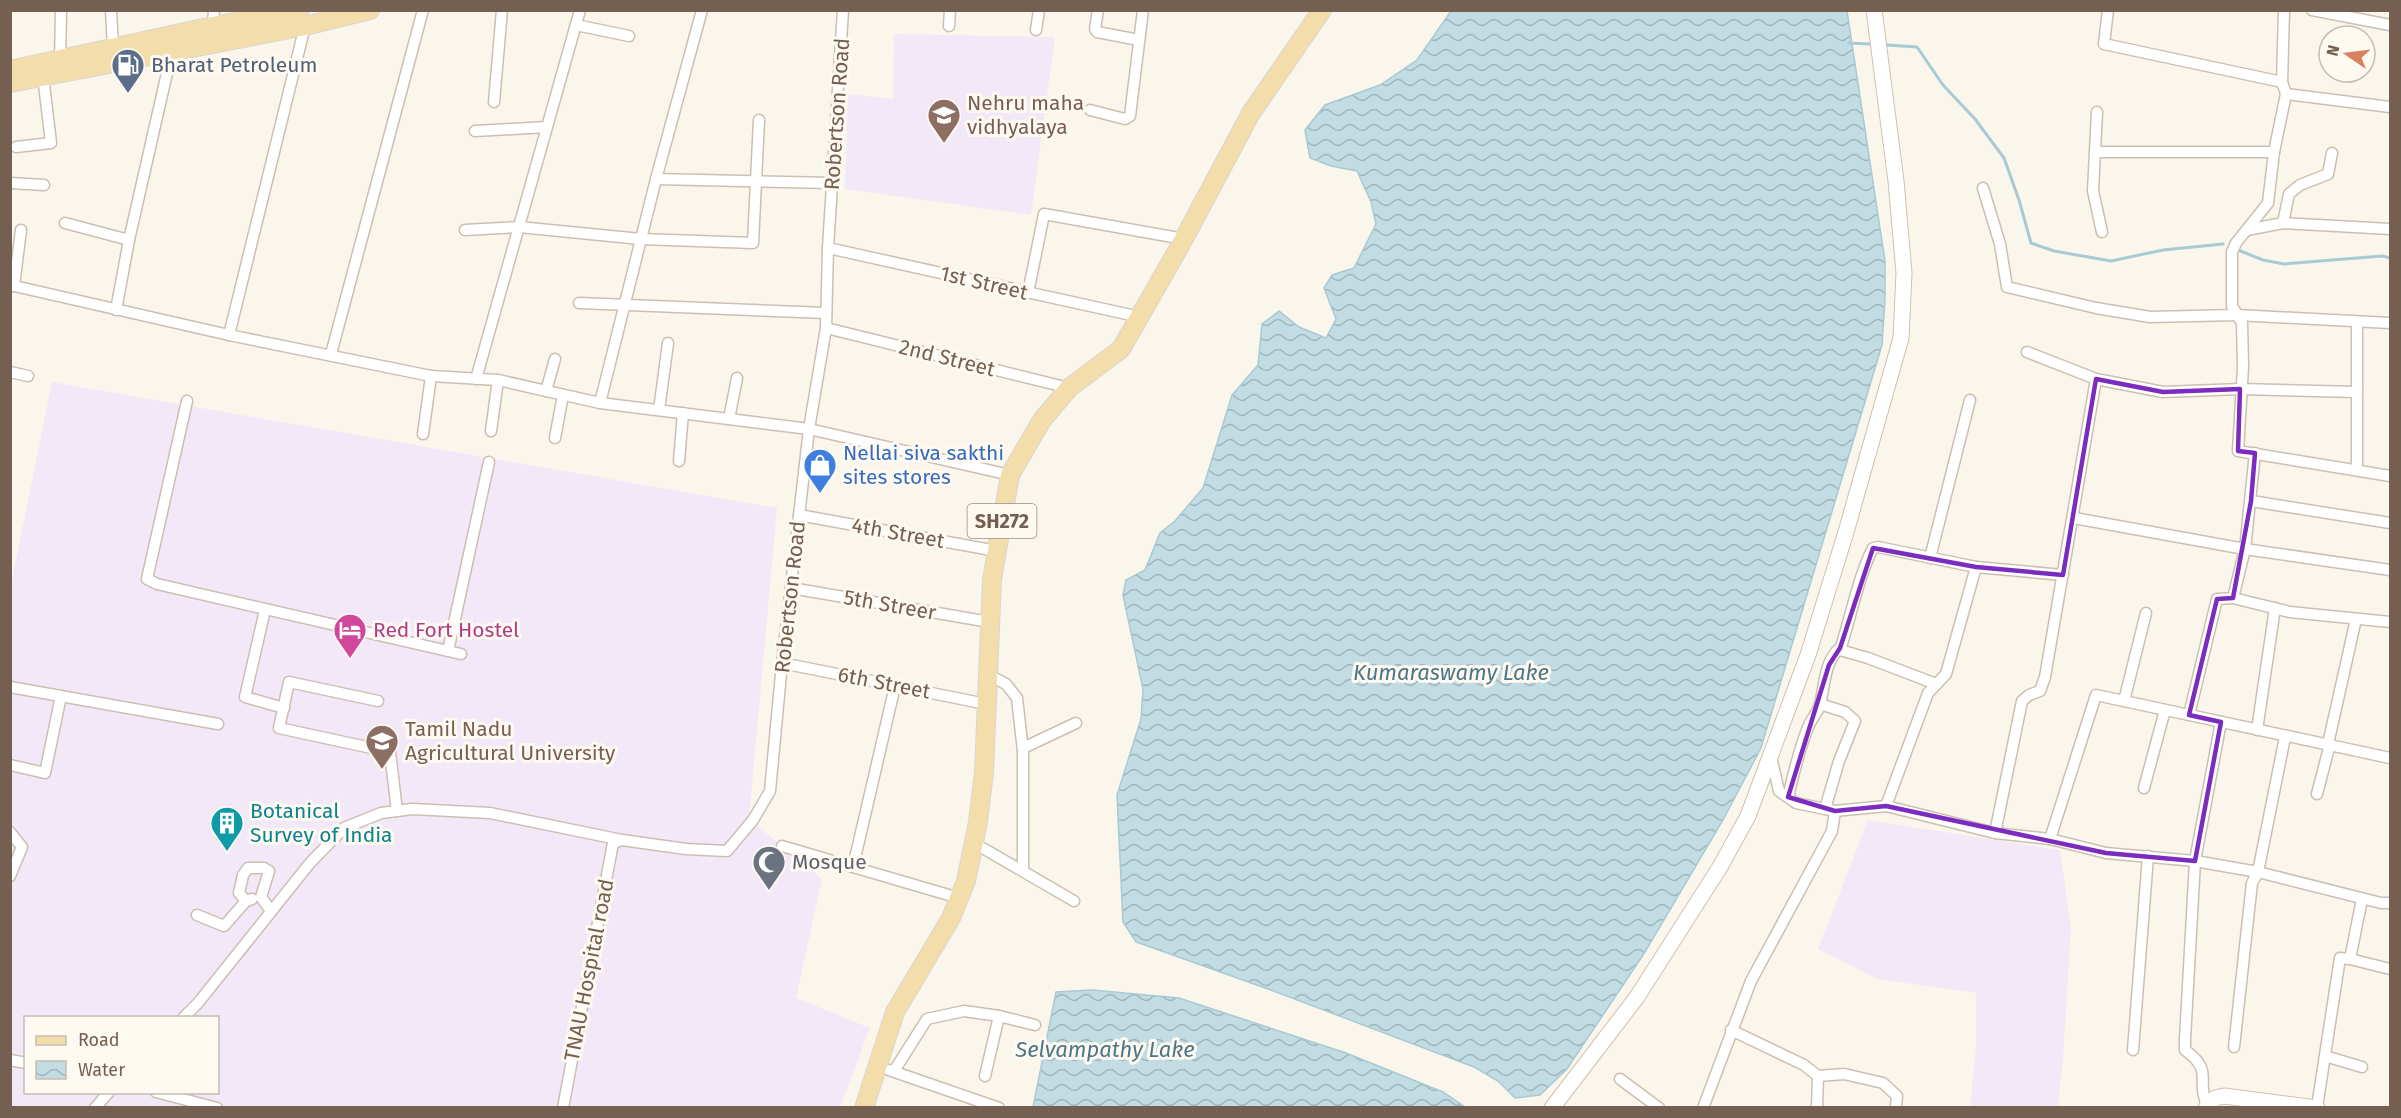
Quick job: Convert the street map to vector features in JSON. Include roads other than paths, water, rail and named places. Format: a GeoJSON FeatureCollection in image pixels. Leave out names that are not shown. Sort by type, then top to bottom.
{"type":"FeatureCollection","features":[{"type":"Feature","properties":{"kind":"main road"},"geometry":{"type":"LineString","coordinates":[[10,83],[113,48],[214,18],[303,18],[370,10]]}},
{"type":"Feature","properties":{"kind":"main road","name":"SH272"},"geometry":{"type":"LineString","coordinates":[[864,1107],[886,1069],[895,1012],[951,918],[966,881],[984,772],[992,580],[1011,475],[1042,420],[1069,388],[1121,349],[1184,239],[1251,113],[1322,10]]}},
{"type":"Feature","properties":{"kind":"main road"},"geometry":{"type":"LineString","coordinates":[[10,70],[54,69],[172,51],[303,18]]}},
{"type":"Feature","properties":{"kind":"street"},"geometry":{"type":"LineString","coordinates":[[16,147],[51,143],[54,69],[61,10]]}},
{"type":"Feature","properties":{"kind":"street"},"geometry":{"type":"LineString","coordinates":[[111,10],[113,48]]}},
{"type":"Feature","properties":{"kind":"street"},"geometry":{"type":"LineString","coordinates":[[331,354],[423,10]]}},
{"type":"Feature","properties":{"kind":"street"},"geometry":{"type":"LineString","coordinates":[[494,102],[502,10]]}},
{"type":"Feature","properties":{"kind":"street"},"geometry":{"type":"LineString","coordinates":[[476,379],[580,10]]}},
{"type":"Feature","properties":{"kind":"street"},"geometry":{"type":"LineString","coordinates":[[600,403],[623,306],[702,10]]}},
{"type":"Feature","properties":{"kind":"street","name":"Robertson Road"},"geometry":{"type":"LineString","coordinates":[[622,840],[686,849],[727,851],[753,820],[770,791],[809,429],[826,328],[828,248],[843,10]]}},
{"type":"Feature","properties":{"kind":"street"},"geometry":{"type":"LineString","coordinates":[[949,26],[950,10]]}},
{"type":"Feature","properties":{"kind":"street"},"geometry":{"type":"LineString","coordinates":[[1036,30],[1039,10]]}},
{"type":"Feature","properties":{"kind":"street"},"geometry":{"type":"LineString","coordinates":[[1098,10],[1095,29],[1097,33],[1139,40]]}},
{"type":"Feature","properties":{"kind":"street"},"geometry":{"type":"LineString","coordinates":[[1090,110],[1129,119],[1143,10]]}},
{"type":"Feature","properties":{"kind":"street"},"geometry":{"type":"LineString","coordinates":[[1552,1107],[1637,997],[1720,867],[1749,816],[1808,656],[1846,532],[1901,338],[1904,273],[1896,181],[1874,10]]}},
{"type":"Feature","properties":{"kind":"street"},"geometry":{"type":"LineString","coordinates":[[2108,10],[2104,44],[2282,82]]}},
{"type":"Feature","properties":{"kind":"street"},"geometry":{"type":"LineString","coordinates":[[2284,10],[2282,82],[2286,94],[2274,152],[2268,203],[2236,243],[2232,252],[2232,306],[2242,323],[2238,451],[2391,476]]}},
{"type":"Feature","properties":{"kind":"street"},"geometry":{"type":"LineString","coordinates":[[2312,10],[2336,12],[2391,25]]}},
{"type":"Feature","properties":{"kind":"street"},"geometry":{"type":"LineString","coordinates":[[229,335],[303,18]]}},
{"type":"Feature","properties":{"kind":"street"},"geometry":{"type":"LineString","coordinates":[[576,25],[629,36]]}},
{"type":"Feature","properties":{"kind":"street"},"geometry":{"type":"LineString","coordinates":[[116,310],[129,240],[172,51]]}},
{"type":"Feature","properties":{"kind":"street"},"geometry":{"type":"LineString","coordinates":[[2286,94],[2391,107]]}},
{"type":"Feature","properties":{"kind":"street"},"geometry":{"type":"LineString","coordinates":[[2097,112],[2092,166],[2093,191],[2102,232]]}},
{"type":"Feature","properties":{"kind":"street"},"geometry":{"type":"LineString","coordinates":[[465,230],[519,227],[641,239],[753,243],[759,120]]}},
{"type":"Feature","properties":{"kind":"street"},"geometry":{"type":"LineString","coordinates":[[475,131],[547,127]]}},
{"type":"Feature","properties":{"kind":"street"},"geometry":{"type":"LineString","coordinates":[[2095,152],[2274,152]]}},
{"type":"Feature","properties":{"kind":"street"},"geometry":{"type":"LineString","coordinates":[[2283,223],[2289,194],[2300,185],[2328,174],[2332,153]]}},
{"type":"Feature","properties":{"kind":"street"},"geometry":{"type":"LineString","coordinates":[[656,179],[832,183]]}},
{"type":"Feature","properties":{"kind":"street"},"geometry":{"type":"LineString","coordinates":[[10,183],[44,185]]}},
{"type":"Feature","properties":{"kind":"street"},"geometry":{"type":"LineString","coordinates":[[1983,188],[2000,244],[2007,286],[2096,308],[2150,316],[2237,315],[2391,322]]}},
{"type":"Feature","properties":{"kind":"street"},"geometry":{"type":"LineString","coordinates":[[1028,293],[1044,214],[1184,239]]}},
{"type":"Feature","properties":{"kind":"street"},"geometry":{"type":"LineString","coordinates":[[65,223],[129,240]]}},
{"type":"Feature","properties":{"kind":"street"},"geometry":{"type":"LineString","coordinates":[[2247,230],[2283,223],[2391,230]]}},
{"type":"Feature","properties":{"kind":"street"},"geometry":{"type":"LineString","coordinates":[[21,230],[12,285],[229,335],[431,376],[498,380],[600,403],[809,429],[1011,475]]}},
{"type":"Feature","properties":{"kind":"street","name":"1st Street"},"geometry":{"type":"LineString","coordinates":[[828,248],[1140,317]]}},
{"type":"Feature","properties":{"kind":"street"},"geometry":{"type":"LineString","coordinates":[[579,303],[826,313]]}},
{"type":"Feature","properties":{"kind":"street"},"geometry":{"type":"LineString","coordinates":[[2357,322],[2357,470]]}},
{"type":"Feature","properties":{"kind":"street","name":"2nd Street"},"geometry":{"type":"LineString","coordinates":[[826,328],[1069,388]]}},
{"type":"Feature","properties":{"kind":"street"},"geometry":{"type":"LineString","coordinates":[[659,410],[669,343]]}},
{"type":"Feature","properties":{"kind":"street"},"geometry":{"type":"LineString","coordinates":[[2027,352],[2096,379],[2163,392],[2240,389],[2357,392]]}},
{"type":"Feature","properties":{"kind":"street"},"geometry":{"type":"LineString","coordinates":[[546,391],[555,359]]}},
{"type":"Feature","properties":{"kind":"street"},"geometry":{"type":"LineString","coordinates":[[10,372],[28,376]]}},
{"type":"Feature","properties":{"kind":"street"},"geometry":{"type":"LineString","coordinates":[[423,434],[431,376]]}},
{"type":"Feature","properties":{"kind":"street"},"geometry":{"type":"LineString","coordinates":[[729,419],[736,378]]}},
{"type":"Feature","properties":{"kind":"street"},"geometry":{"type":"LineString","coordinates":[[1995,833],[2022,701],[2029,695],[2040,691],[2045,677],[2096,379]]}},
{"type":"Feature","properties":{"kind":"street"},"geometry":{"type":"LineString","coordinates":[[490,430],[498,380]]}},
{"type":"Feature","properties":{"kind":"street"},"geometry":{"type":"LineString","coordinates":[[555,438],[563,395]]}},
{"type":"Feature","properties":{"kind":"street"},"geometry":{"type":"LineString","coordinates":[[1930,558],[1970,400]]}},
{"type":"Feature","properties":{"kind":"street"},"geometry":{"type":"LineString","coordinates":[[187,401],[147,579],[157,584],[265,610],[461,654]]}},
{"type":"Feature","properties":{"kind":"street"},"geometry":{"type":"LineString","coordinates":[[679,461],[683,413]]}},
{"type":"Feature","properties":{"kind":"street"},"geometry":{"type":"LineString","coordinates":[[2233,598],[2245,549],[2256,453]]}},
{"type":"Feature","properties":{"kind":"street"},"geometry":{"type":"LineString","coordinates":[[448,651],[489,462]]}},
{"type":"Feature","properties":{"kind":"street"},"geometry":{"type":"LineString","coordinates":[[2251,501],[2391,523]]}},
{"type":"Feature","properties":{"kind":"street","name":"4th Street"},"geometry":{"type":"LineString","coordinates":[[799,515],[997,551]]}},
{"type":"Feature","properties":{"kind":"street"},"geometry":{"type":"LineString","coordinates":[[2074,518],[2245,549],[2391,570]]}},
{"type":"Feature","properties":{"kind":"street"},"geometry":{"type":"LineString","coordinates":[[1788,797],[1809,724],[1820,704],[1829,665],[1833,654],[1840,648],[1859,590],[1864,566],[1874,548],[1976,567],[2063,575]]}},
{"type":"Feature","properties":{"kind":"street"},"geometry":{"type":"LineString","coordinates":[[1886,806],[1928,693],[1946,674],[1976,567]]}},
{"type":"Feature","properties":{"kind":"street","name":"5th Streer"},"geometry":{"type":"LineString","coordinates":[[791,588],[990,622]]}},
{"type":"Feature","properties":{"kind":"street"},"geometry":{"type":"LineString","coordinates":[[2189,715],[2217,599],[2233,598],[2275,608],[2391,622]]}},
{"type":"Feature","properties":{"kind":"street"},"geometry":{"type":"LineString","coordinates":[[2257,730],[2275,608]]}},
{"type":"Feature","properties":{"kind":"street"},"geometry":{"type":"LineString","coordinates":[[265,610],[245,697],[284,708]]}},
{"type":"Feature","properties":{"kind":"street"},"geometry":{"type":"LineString","coordinates":[[2124,701],[2146,613]]}},
{"type":"Feature","properties":{"kind":"street"},"geometry":{"type":"LineString","coordinates":[[2318,794],[2356,619]]}},
{"type":"Feature","properties":{"kind":"street"},"geometry":{"type":"LineString","coordinates":[[1840,648],[1840,650],[1868,658],[1936,684]]}},
{"type":"Feature","properties":{"kind":"street","name":"6th Street"},"geometry":{"type":"LineString","coordinates":[[782,663],[986,704]]}},
{"type":"Feature","properties":{"kind":"street"},"geometry":{"type":"LineString","coordinates":[[987,674],[1006,684],[1017,698],[1023,748],[1023,871]]}},
{"type":"Feature","properties":{"kind":"street"},"geometry":{"type":"LineString","coordinates":[[378,701],[289,682],[279,728],[390,752],[397,811]]}},
{"type":"Feature","properties":{"kind":"street"},"geometry":{"type":"LineString","coordinates":[[853,867],[895,686]]}},
{"type":"Feature","properties":{"kind":"street"},"geometry":{"type":"LineString","coordinates":[[10,687],[218,724]]}},
{"type":"Feature","properties":{"kind":"street"},"geometry":{"type":"LineString","coordinates":[[2050,839],[2096,695],[2391,758]]}},
{"type":"Feature","properties":{"kind":"street"},"geometry":{"type":"LineString","coordinates":[[10,765],[45,773],[61,696]]}},
{"type":"Feature","properties":{"kind":"street"},"geometry":{"type":"LineString","coordinates":[[1703,1107],[1751,981],[1832,831],[1830,810],[1839,761],[1855,721],[1845,712],[1820,704]]}},
{"type":"Feature","properties":{"kind":"street"},"geometry":{"type":"LineString","coordinates":[[2144,788],[2165,710]]}},
{"type":"Feature","properties":{"kind":"street"},"geometry":{"type":"LineString","coordinates":[[2221,722],[2195,861],[2185,1050],[2199,1060],[2205,1075],[2202,1095],[2206,1106],[2215,1098],[2224,1096],[2317,1107],[2340,958],[2391,969]]}},
{"type":"Feature","properties":{"kind":"street"},"geometry":{"type":"LineString","coordinates":[[1023,748],[1076,723]]}},
{"type":"Feature","properties":{"kind":"street"},"geometry":{"type":"LineString","coordinates":[[2234,1047],[2250,895],[2252,883],[2258,872],[2285,737]]}},
{"type":"Feature","properties":{"kind":"street"},"geometry":{"type":"LineString","coordinates":[[1771,757],[1779,791],[1796,803],[1830,810],[1886,806],[1995,833],[2050,839],[2106,853],[2195,861],[2258,872],[2381,903],[2391,903]]}},
{"type":"Feature","properties":{"kind":"street"},"geometry":{"type":"LineString","coordinates":[[184,1016],[198,1003],[310,863],[344,828],[381,813],[412,809],[490,813],[622,840]]}},
{"type":"Feature","properties":{"kind":"street"},"geometry":{"type":"LineString","coordinates":[[10,832],[22,847],[10,876]]}},
{"type":"Feature","properties":{"kind":"street","name":"TNAU Hospital road"},"geometry":{"type":"LineString","coordinates":[[563,1107],[613,843],[622,840]]}},
{"type":"Feature","properties":{"kind":"street"},"geometry":{"type":"LineString","coordinates":[[974,843],[1074,901]]}},
{"type":"Feature","properties":{"kind":"street"},"geometry":{"type":"LineString","coordinates":[[782,846],[959,898]]}},
{"type":"Feature","properties":{"kind":"street"},"geometry":{"type":"LineString","coordinates":[[2133,1050],[2148,856]]}},
{"type":"Feature","properties":{"kind":"street"},"geometry":{"type":"LineString","coordinates":[[246,901],[239,892],[243,875],[248,867],[264,868],[269,871],[261,897]]}},
{"type":"Feature","properties":{"kind":"street"},"geometry":{"type":"LineString","coordinates":[[261,897],[271,911]]}},
{"type":"Feature","properties":{"kind":"street"},"geometry":{"type":"LineString","coordinates":[[197,915],[224,926],[246,901],[261,897]]}},
{"type":"Feature","properties":{"kind":"street"},"geometry":{"type":"LineString","coordinates":[[2350,959],[2362,898]]}},
{"type":"Feature","properties":{"kind":"street"},"geometry":{"type":"LineString","coordinates":[[999,1107],[886,1069],[927,1019],[964,1011],[999,1016],[1035,1025]]}},
{"type":"Feature","properties":{"kind":"street"},"geometry":{"type":"LineString","coordinates":[[985,1076],[999,1016]]}},
{"type":"Feature","properties":{"kind":"street"},"geometry":{"type":"LineString","coordinates":[[1731,1030],[1804,1065],[1818,1076],[1844,1074],[1883,1083],[1897,1096],[1896,1106]]}},
{"type":"Feature","properties":{"kind":"street"},"geometry":{"type":"LineString","coordinates":[[2325,1056],[2362,1067]]}},
{"type":"Feature","properties":{"kind":"street"},"geometry":{"type":"LineString","coordinates":[[1817,1107],[1818,1076]]}},
{"type":"Feature","properties":{"kind":"street"},"geometry":{"type":"LineString","coordinates":[[1620,1080],[1659,1107]]}},
{"type":"Feature","properties":{"kind":"street"},"geometry":{"type":"LineString","coordinates":[[95,1107],[107,1094]]}},
{"type":"Feature","properties":{"kind":"street"},"geometry":{"type":"LineString","coordinates":[[164,1094],[214,1107]]}},
{"type":"Feature","properties":{"kind":"water","name":"Kumaraswamy Lake"},"geometry":{"type":"Polygon","coordinates":[[[1451,11],[1847,11],[1885,261],[1882,345],[1761,748],[1723,820],[1645,952],[1567,1069],[1540,1095],[1515,1098],[1498,1081],[1474,1067],[1136,942],[1123,922],[1117,795],[1141,719],[1143,689],[1123,595],[1126,580],[1145,570],[1160,533],[1175,521],[1203,488],[1232,395],[1258,365],[1262,324],[1279,311],[1299,327],[1326,338],[1336,319],[1324,288],[1332,275],[1354,268],[1376,224],[1371,202],[1357,171],[1331,166],[1310,158],[1305,130],[1325,105],[1380,85],[1417,60],[1451,11]]]}},
{"type":"Feature","properties":{"kind":"water","name":"Selvampathy Lake"},"geometry":{"type":"Polygon","coordinates":[[[1092,990],[1179,998],[1346,1053],[1443,1092],[1465,1107],[1033,1107],[1056,992],[1092,990]]]}},
{"type":"Feature","properties":{"kind":"waterway"},"geometry":{"type":"LineString","coordinates":[[1849,43],[1869,44]]}},
{"type":"Feature","properties":{"kind":"waterway"},"geometry":{"type":"LineString","coordinates":[[1887,45],[1917,47],[1943,85],[1975,119],[2004,158],[2031,243],[2054,251],[2111,261],[2163,250],[2223,244]]}},
{"type":"Feature","properties":{"kind":"waterway"},"geometry":{"type":"LineString","coordinates":[[2238,250],[2263,260],[2284,264],[2382,256],[2390,258]]}},
{"type":"Feature","properties":{"kind":"place","name":"Bharat Petroleum"},"geometry":{"type":"Point","coordinates":[128,94]}},
{"type":"Feature","properties":{"kind":"place","name":"Nehru maha vidhyalaya"},"geometry":{"type":"Point","coordinates":[944,144]}},
{"type":"Feature","properties":{"kind":"place","name":"Nellai siva sakthi sites stores"},"geometry":{"type":"Point","coordinates":[820,494]}},
{"type":"Feature","properties":{"kind":"place","name":"Red Fort Hostel"},"geometry":{"type":"Point","coordinates":[350,659]}},
{"type":"Feature","properties":{"kind":"place","name":"Tamil Nadu Agricultural University"},"geometry":{"type":"Point","coordinates":[382,770]}},
{"type":"Feature","properties":{"kind":"place","name":"Botanical Survey of India"},"geometry":{"type":"Point","coordinates":[227,852]}},
{"type":"Feature","properties":{"kind":"place","name":"Mosque"},"geometry":{"type":"Point","coordinates":[769,891]}}]}
